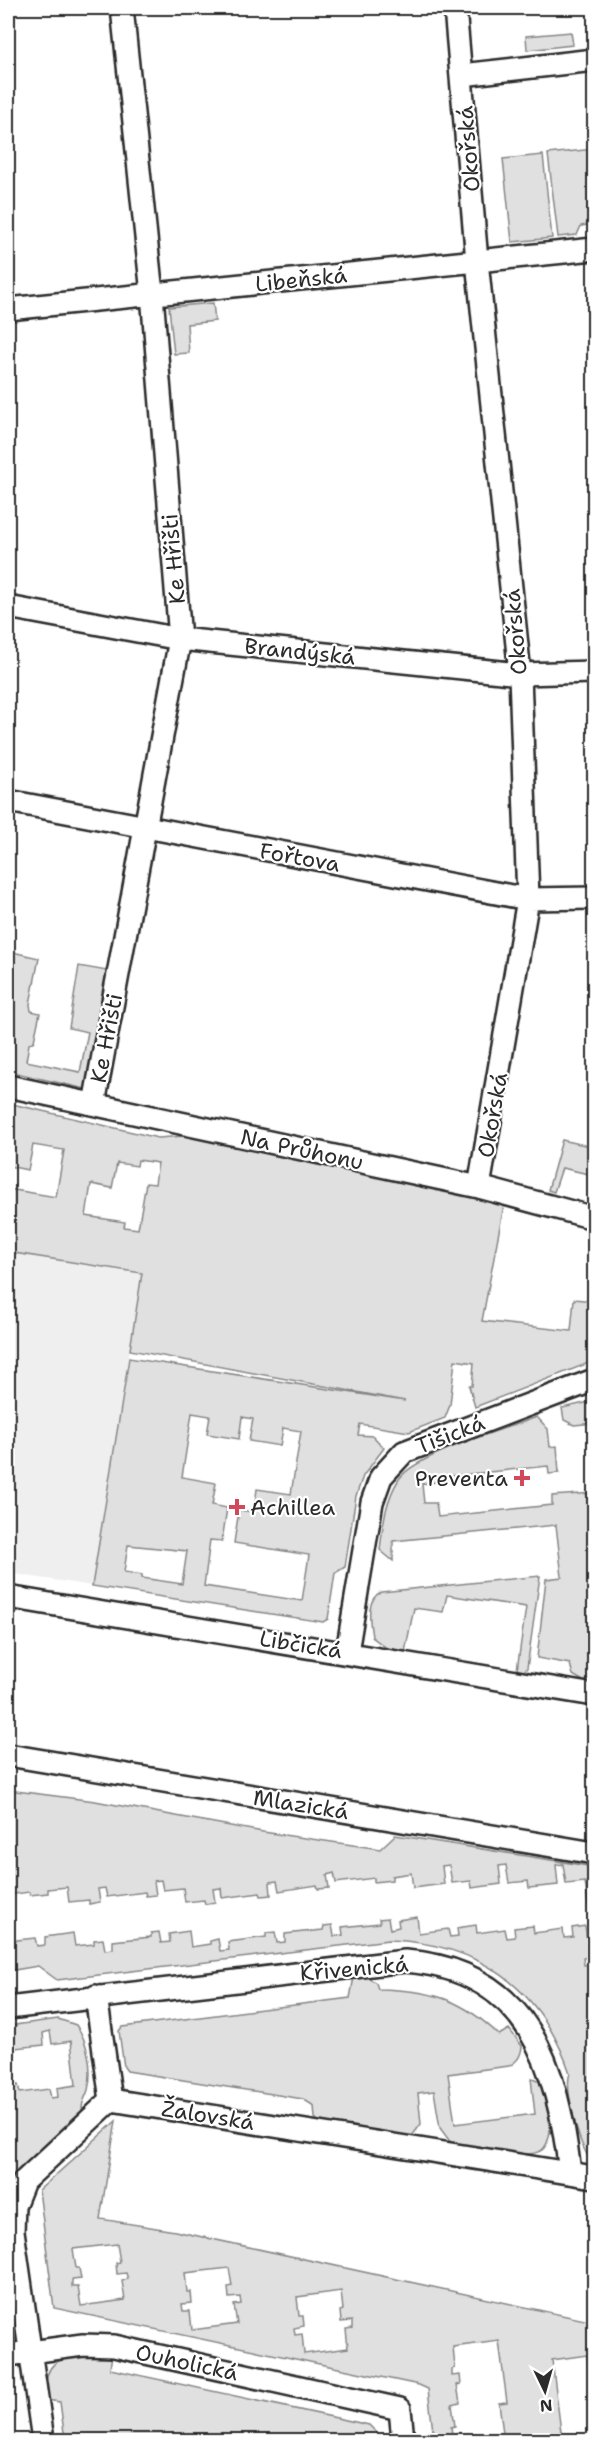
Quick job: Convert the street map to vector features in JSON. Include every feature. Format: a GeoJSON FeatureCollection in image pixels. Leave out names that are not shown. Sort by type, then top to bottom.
{"type":"FeatureCollection","features":[{"type":"Feature","properties":{"kind":"street","name":"Ke Hřišti"},"geometry":{"type":"LineString","coordinates":[[94,1104],[180,639],[152,294],[122,8]]}},
{"type":"Feature","properties":{"kind":"street","name":"Okořská"},"geometry":{"type":"LineString","coordinates":[[455,8],[477,261],[520,674],[528,899],[479,1187]]}},
{"type":"Feature","properties":{"kind":"street","name":"Okořská"},"geometry":{"type":"LineString","coordinates":[[462,75],[594,60]]}},
{"type":"Feature","properties":{"kind":"street","name":"Libeňská"},"geometry":{"type":"LineString","coordinates":[[8,309],[594,249]]}},
{"type":"Feature","properties":{"kind":"street","name":"Brandýská"},"geometry":{"type":"LineString","coordinates":[[8,607],[180,639],[520,674],[594,672]]}},
{"type":"Feature","properties":{"kind":"street","name":"Fořtova"},"geometry":{"type":"LineString","coordinates":[[8,801],[528,899],[594,898]]}},
{"type":"Feature","properties":{"kind":"street","name":"Na Průhonu"},"geometry":{"type":"LineString","coordinates":[[8,1086],[479,1187],[594,1218]]}},
{"type":"Feature","properties":{"kind":"street","name":"Tišická"},"geometry":{"type":"LineString","coordinates":[[347,1652],[372,1502],[381,1477],[404,1452],[594,1380]]}},
{"type":"Feature","properties":{"kind":"street","name":"Libčická"},"geometry":{"type":"LineString","coordinates":[[8,1597],[594,1695]]}},
{"type":"Feature","properties":{"kind":"street","name":"Mlazická"},"geometry":{"type":"LineString","coordinates":[[8,1755],[594,1853]]}},
{"type":"Feature","properties":{"kind":"street","name":"Křivenická"},"geometry":{"type":"LineString","coordinates":[[8,2008],[405,1961],[446,1967],[487,1986],[520,2017],[534,2035],[558,2099],[570,2172]]}},
{"type":"Feature","properties":{"kind":"street"},"geometry":{"type":"LineString","coordinates":[[43,2440],[13,2231],[14,2206],[24,2181],[111,2100],[96,1996]]}},
{"type":"Feature","properties":{"kind":"street","name":"Žalovská"},"geometry":{"type":"LineString","coordinates":[[111,2100],[594,2177]]}},
{"type":"Feature","properties":{"kind":"street","name":"Ouholická"},"geometry":{"type":"LineString","coordinates":[[29,2352],[83,2345],[114,2346],[400,2409],[403,2440]]}},
{"type":"Feature","properties":{"kind":"street"},"geometry":{"type":"LineString","coordinates":[[8,2355],[29,2352]]}},
{"type":"Feature","properties":{"kind":"shaded area"},"geometry":{"type":"Polygon","coordinates":[[[571,32],[573,45],[527,50],[526,36],[571,32]]]}},
{"type":"Feature","properties":{"kind":"shaded area"},"geometry":{"type":"Polygon","coordinates":[[[594,149],[594,224],[581,226],[577,235],[558,237],[548,154],[594,149]]]}},
{"type":"Feature","properties":{"kind":"shaded area"},"geometry":{"type":"Polygon","coordinates":[[[543,155],[552,238],[512,242],[503,159],[543,155]]]}},
{"type":"Feature","properties":{"kind":"shaded area"},"geometry":{"type":"Polygon","coordinates":[[[213,303],[215,321],[187,324],[189,353],[174,354],[169,307],[213,303]]]}},
{"type":"Feature","properties":{"kind":"shaded area"},"geometry":{"type":"Polygon","coordinates":[[[8,951],[39,958],[30,1004],[31,1011],[40,1013],[34,1041],[29,1044],[26,1061],[80,1072],[88,1032],[69,1028],[79,966],[113,972],[90,1090],[8,1071],[8,951]]]}},
{"type":"Feature","properties":{"kind":"shaded area"},"geometry":{"type":"Polygon","coordinates":[[[8,1103],[158,1138],[198,1135],[504,1205],[482,1321],[571,1331],[574,1299],[594,1301],[594,1361],[475,1407],[469,1386],[472,1386],[474,1363],[455,1360],[450,1405],[445,1418],[409,1432],[360,1424],[358,1435],[373,1436],[384,1448],[363,1476],[356,1496],[345,1567],[335,1573],[328,1619],[323,1622],[92,1586],[129,1358],[405,1401],[130,1350],[142,1273],[8,1252],[8,1189],[56,1197],[64,1150],[33,1145],[28,1170],[8,1166],[8,1103]],[[138,1160],[137,1166],[117,1163],[112,1188],[91,1184],[86,1216],[125,1222],[124,1227],[138,1229],[146,1183],[155,1184],[158,1163],[138,1160]],[[192,1413],[182,1477],[216,1483],[212,1505],[227,1508],[222,1541],[210,1540],[204,1586],[302,1601],[309,1555],[234,1543],[239,1510],[254,1512],[257,1489],[291,1494],[301,1431],[283,1428],[280,1446],[249,1441],[253,1419],[242,1417],[239,1439],[207,1434],[210,1416],[192,1413]],[[128,1545],[124,1572],[142,1575],[142,1578],[182,1584],[187,1551],[128,1545]]]}},
{"type":"Feature","properties":{"kind":"shaded area"},"geometry":{"type":"Polygon","coordinates":[[[562,1140],[594,1147],[593,1175],[562,1168],[554,1192],[548,1190],[562,1140]]]}},
{"type":"Feature","properties":{"kind":"shaded area"},"geometry":{"type":"Polygon","coordinates":[[[8,1252],[142,1273],[92,1586],[8,1573],[8,1252]]]}},
{"type":"Feature","properties":{"kind":"shaded area"},"geometry":{"type":"Polygon","coordinates":[[[594,1401],[594,1423],[574,1425],[564,1420],[562,1408],[594,1401]]]}},
{"type":"Feature","properties":{"kind":"shaded area"},"geometry":{"type":"Polygon","coordinates":[[[537,1417],[548,1429],[550,1447],[557,1446],[559,1473],[549,1474],[548,1466],[449,1476],[449,1480],[422,1484],[424,1503],[436,1503],[438,1517],[552,1505],[552,1496],[594,1493],[594,1682],[583,1681],[573,1675],[570,1664],[537,1658],[546,1579],[562,1577],[556,1525],[393,1541],[393,1561],[380,1550],[385,1513],[394,1487],[409,1470],[423,1460],[442,1452],[537,1417]]]}},
{"type":"Feature","properties":{"kind":"shaded area"},"geometry":{"type":"Polygon","coordinates":[[[540,1576],[527,1668],[524,1671],[517,1670],[526,1607],[447,1595],[443,1612],[414,1608],[405,1652],[388,1649],[372,1637],[371,1606],[373,1600],[381,1592],[540,1576]]]}},
{"type":"Feature","properties":{"kind":"shaded area"},"geometry":{"type":"Polygon","coordinates":[[[8,1790],[95,1801],[263,1832],[380,1849],[395,1835],[594,1867],[594,1925],[591,1926],[585,1882],[566,1884],[563,1864],[556,1865],[558,1885],[529,1888],[528,1881],[509,1883],[506,1865],[499,1866],[501,1884],[472,1888],[471,1881],[452,1883],[449,1865],[442,1866],[444,1884],[413,1888],[411,1873],[392,1876],[392,1880],[374,1882],[374,1878],[336,1883],[334,1873],[327,1875],[329,1888],[318,1889],[317,1885],[279,1891],[277,1881],[270,1882],[271,1895],[261,1896],[260,1893],[222,1898],[221,1888],[213,1889],[215,1902],[205,1904],[204,1900],[185,1902],[183,1888],[163,1890],[161,1880],[154,1881],[156,1895],[146,1896],[145,1892],[107,1897],[105,1888],[98,1889],[100,1902],[89,1904],[89,1900],[69,1902],[67,1887],[48,1889],[48,1893],[30,1895],[29,1892],[8,1895],[8,1790]]]}},
{"type":"Feature","properties":{"kind":"shaded area"},"geometry":{"type":"Polygon","coordinates":[[[417,1917],[419,1933],[448,1929],[450,1937],[458,1936],[457,1928],[476,1925],[477,1933],[505,1929],[507,1938],[515,1937],[514,1928],[533,1926],[534,1933],[563,1929],[564,1938],[573,1937],[572,1928],[585,1926],[588,1946],[592,1946],[593,1956],[583,1958],[584,1965],[590,1964],[594,2013],[590,2014],[591,2021],[594,2020],[594,2156],[588,2156],[580,2139],[570,2102],[570,2073],[558,2043],[542,2016],[502,1975],[478,1961],[451,1950],[421,1943],[389,1940],[57,1980],[38,1966],[8,1971],[8,1941],[35,1938],[37,1946],[45,1945],[45,1937],[73,1933],[75,1946],[94,1944],[94,1940],[103,1939],[105,1950],[113,1949],[113,1941],[151,1937],[151,1933],[159,1932],[161,1943],[170,1942],[169,1934],[189,1931],[191,1947],[210,1944],[210,1941],[218,1939],[220,1951],[229,1950],[228,1942],[266,1937],[266,1933],[275,1932],[277,1943],[285,1942],[285,1934],[323,1930],[324,1926],[332,1925],[334,1936],[343,1935],[342,1927],[380,1923],[379,1919],[388,1918],[390,1929],[399,1927],[398,1920],[417,1917]]]}},
{"type":"Feature","properties":{"kind":"shaded area"},"geometry":{"type":"Polygon","coordinates":[[[366,1976],[376,1983],[378,1989],[414,1991],[458,2004],[485,2022],[499,2035],[509,2029],[522,2046],[521,2053],[512,2064],[448,2074],[455,2124],[535,2114],[531,2078],[538,2081],[544,2088],[550,2110],[550,2134],[542,2150],[535,2153],[512,2154],[451,2143],[440,2128],[434,2091],[418,2093],[421,2124],[412,2136],[404,2137],[320,2123],[315,2118],[314,2106],[303,2099],[127,2071],[124,2067],[119,2031],[122,2027],[350,1998],[354,1977],[366,1976]]]}},
{"type":"Feature","properties":{"kind":"shaded area"},"geometry":{"type":"Polygon","coordinates":[[[58,2019],[76,2025],[84,2039],[90,2065],[88,2090],[82,2112],[8,2181],[8,2087],[18,2085],[20,2093],[49,2089],[51,2098],[58,2097],[57,2088],[76,2085],[71,2041],[52,2044],[50,2031],[43,2033],[44,2045],[15,2048],[14,2041],[8,2042],[8,2026],[58,2019]]]}},
{"type":"Feature","properties":{"kind":"shaded area"},"geometry":{"type":"Polygon","coordinates":[[[116,2121],[100,2219],[175,2231],[594,2322],[594,2412],[587,2355],[552,2360],[562,2440],[504,2440],[499,2403],[507,2402],[499,2341],[453,2347],[455,2368],[452,2369],[452,2376],[460,2375],[461,2384],[457,2385],[460,2403],[452,2405],[455,2426],[451,2427],[452,2434],[460,2433],[461,2440],[434,2440],[428,2389],[419,2385],[54,2308],[39,2190],[116,2121]],[[117,2244],[73,2249],[76,2268],[79,2268],[81,2279],[72,2280],[72,2287],[78,2287],[81,2306],[125,2300],[122,2281],[128,2279],[126,2273],[117,2274],[116,2263],[120,2262],[117,2244]],[[229,2268],[185,2273],[187,2292],[191,2292],[192,2303],[182,2304],[183,2311],[190,2311],[192,2330],[237,2324],[234,2305],[241,2304],[240,2297],[229,2298],[228,2287],[232,2286],[229,2268]],[[341,2291],[297,2297],[299,2316],[303,2316],[304,2326],[294,2328],[295,2335],[302,2334],[304,2354],[348,2348],[346,2329],[352,2328],[352,2321],[341,2322],[340,2311],[343,2310],[341,2291]]]}},
{"type":"Feature","properties":{"kind":"shaded area"},"geometry":{"type":"Polygon","coordinates":[[[112,2354],[110,2369],[369,2425],[376,2432],[377,2440],[65,2440],[60,2402],[46,2400],[47,2375],[56,2363],[63,2359],[112,2354]]]}},
{"type":"Feature","properties":{"kind":"place","name":"Preventa"},"geometry":{"type":"Point","coordinates":[522,1478]}},
{"type":"Feature","properties":{"kind":"place","name":"Achillea"},"geometry":{"type":"Point","coordinates":[237,1507]}}]}
